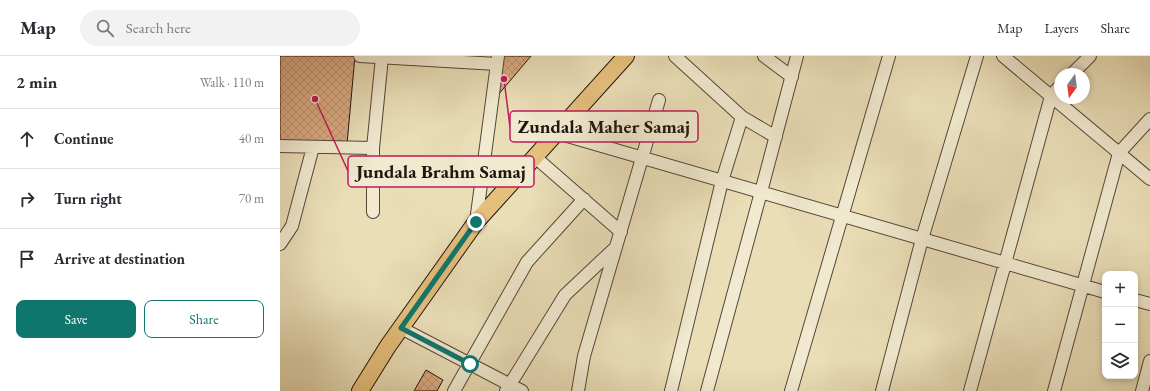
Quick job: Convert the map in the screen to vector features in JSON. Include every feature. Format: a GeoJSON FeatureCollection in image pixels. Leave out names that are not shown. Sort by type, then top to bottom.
{"type":"FeatureCollection","features":[{"type":"Feature","properties":{"kind":"main road"},"geometry":{"type":"LineString","coordinates":[[360,391],[388,346],[476,222],[626,56]]}},
{"type":"Feature","properties":{"kind":"street"},"geometry":{"type":"LineString","coordinates":[[360,56],[498,60],[476,222]]}},
{"type":"Feature","properties":{"kind":"street"},"geometry":{"type":"LineString","coordinates":[[675,56],[742,117],[776,137]]}},
{"type":"Feature","properties":{"kind":"street"},"geometry":{"type":"LineString","coordinates":[[764,56],[792,77]]}},
{"type":"Feature","properties":{"kind":"street"},"geometry":{"type":"LineString","coordinates":[[707,391],[762,192],[797,56]]}},
{"type":"Feature","properties":{"kind":"street"},"geometry":{"type":"LineString","coordinates":[[791,391],[889,56]]}},
{"type":"Feature","properties":{"kind":"street"},"geometry":{"type":"LineString","coordinates":[[882,391],[922,239],[977,56]]}},
{"type":"Feature","properties":{"kind":"street"},"geometry":{"type":"LineString","coordinates":[[1003,56],[1150,178]]}},
{"type":"Feature","properties":{"kind":"street"},"geometry":{"type":"LineString","coordinates":[[1078,68],[1090,56]]}},
{"type":"Feature","properties":{"kind":"street"},"geometry":{"type":"LineString","coordinates":[[373,212],[373,148],[382,57]]}},
{"type":"Feature","properties":{"kind":"street"},"geometry":{"type":"LineString","coordinates":[[970,391],[1051,96],[1054,93]]}},
{"type":"Feature","properties":{"kind":"street"},"geometry":{"type":"LineString","coordinates":[[578,391],[584,356],[659,100]]}},
{"type":"Feature","properties":{"kind":"street"},"geometry":{"type":"LineString","coordinates":[[672,391],[722,180],[742,117]]}},
{"type":"Feature","properties":{"kind":"street"},"geometry":{"type":"LineString","coordinates":[[1054,391],[1119,153],[1150,119]]}},
{"type":"Feature","properties":{"kind":"street"},"geometry":{"type":"LineString","coordinates":[[557,133],[1102,291]]}},
{"type":"Feature","properties":{"kind":"street"},"geometry":{"type":"LineString","coordinates":[[280,146],[373,148]]}},
{"type":"Feature","properties":{"kind":"street"},"geometry":{"type":"LineString","coordinates":[[280,244],[292,226],[313,147]]}},
{"type":"Feature","properties":{"kind":"street"},"geometry":{"type":"LineString","coordinates":[[535,157],[621,232]]}},
{"type":"Feature","properties":{"kind":"street"},"geometry":{"type":"LineString","coordinates":[[454,391],[527,262],[584,199]]}},
{"type":"Feature","properties":{"kind":"street"},"geometry":{"type":"LineString","coordinates":[[508,388],[565,295],[616,247]]}},
{"type":"Feature","properties":{"kind":"street"},"geometry":{"type":"LineString","coordinates":[[1138,301],[1150,304]]}},
{"type":"Feature","properties":{"kind":"street"},"geometry":{"type":"LineString","coordinates":[[401,328],[470,364],[508,388],[522,391]]}},
{"type":"Feature","properties":{"kind":"street"},"geometry":{"type":"LineString","coordinates":[[1142,391],[1150,361]]}},
{"type":"Feature","properties":{"kind":"building"},"geometry":{"type":"Polygon","coordinates":[[[280,56],[355,56],[347,144],[280,142],[280,56]]]}},
{"type":"Feature","properties":{"kind":"building"},"geometry":{"type":"Polygon","coordinates":[[[503,56],[531,56],[492,102],[503,56]]]}},
{"type":"Feature","properties":{"kind":"building"},"geometry":{"type":"Polygon","coordinates":[[[426,370],[443,380],[437,391],[414,391],[426,370]]]}},
{"type":"Feature","properties":{"kind":"place","name":"Zundala Maher Samaj"},"geometry":{"type":"Point","coordinates":[504,79]}},
{"type":"Feature","properties":{"kind":"place","name":"Jundala Brahm Samaj"},"geometry":{"type":"Point","coordinates":[315,99]}},
{"type":"Feature","properties":{"kind":"route"},"geometry":{"type":"LineString","coordinates":[[470,364],[401,328],[476,222]]}}]}
